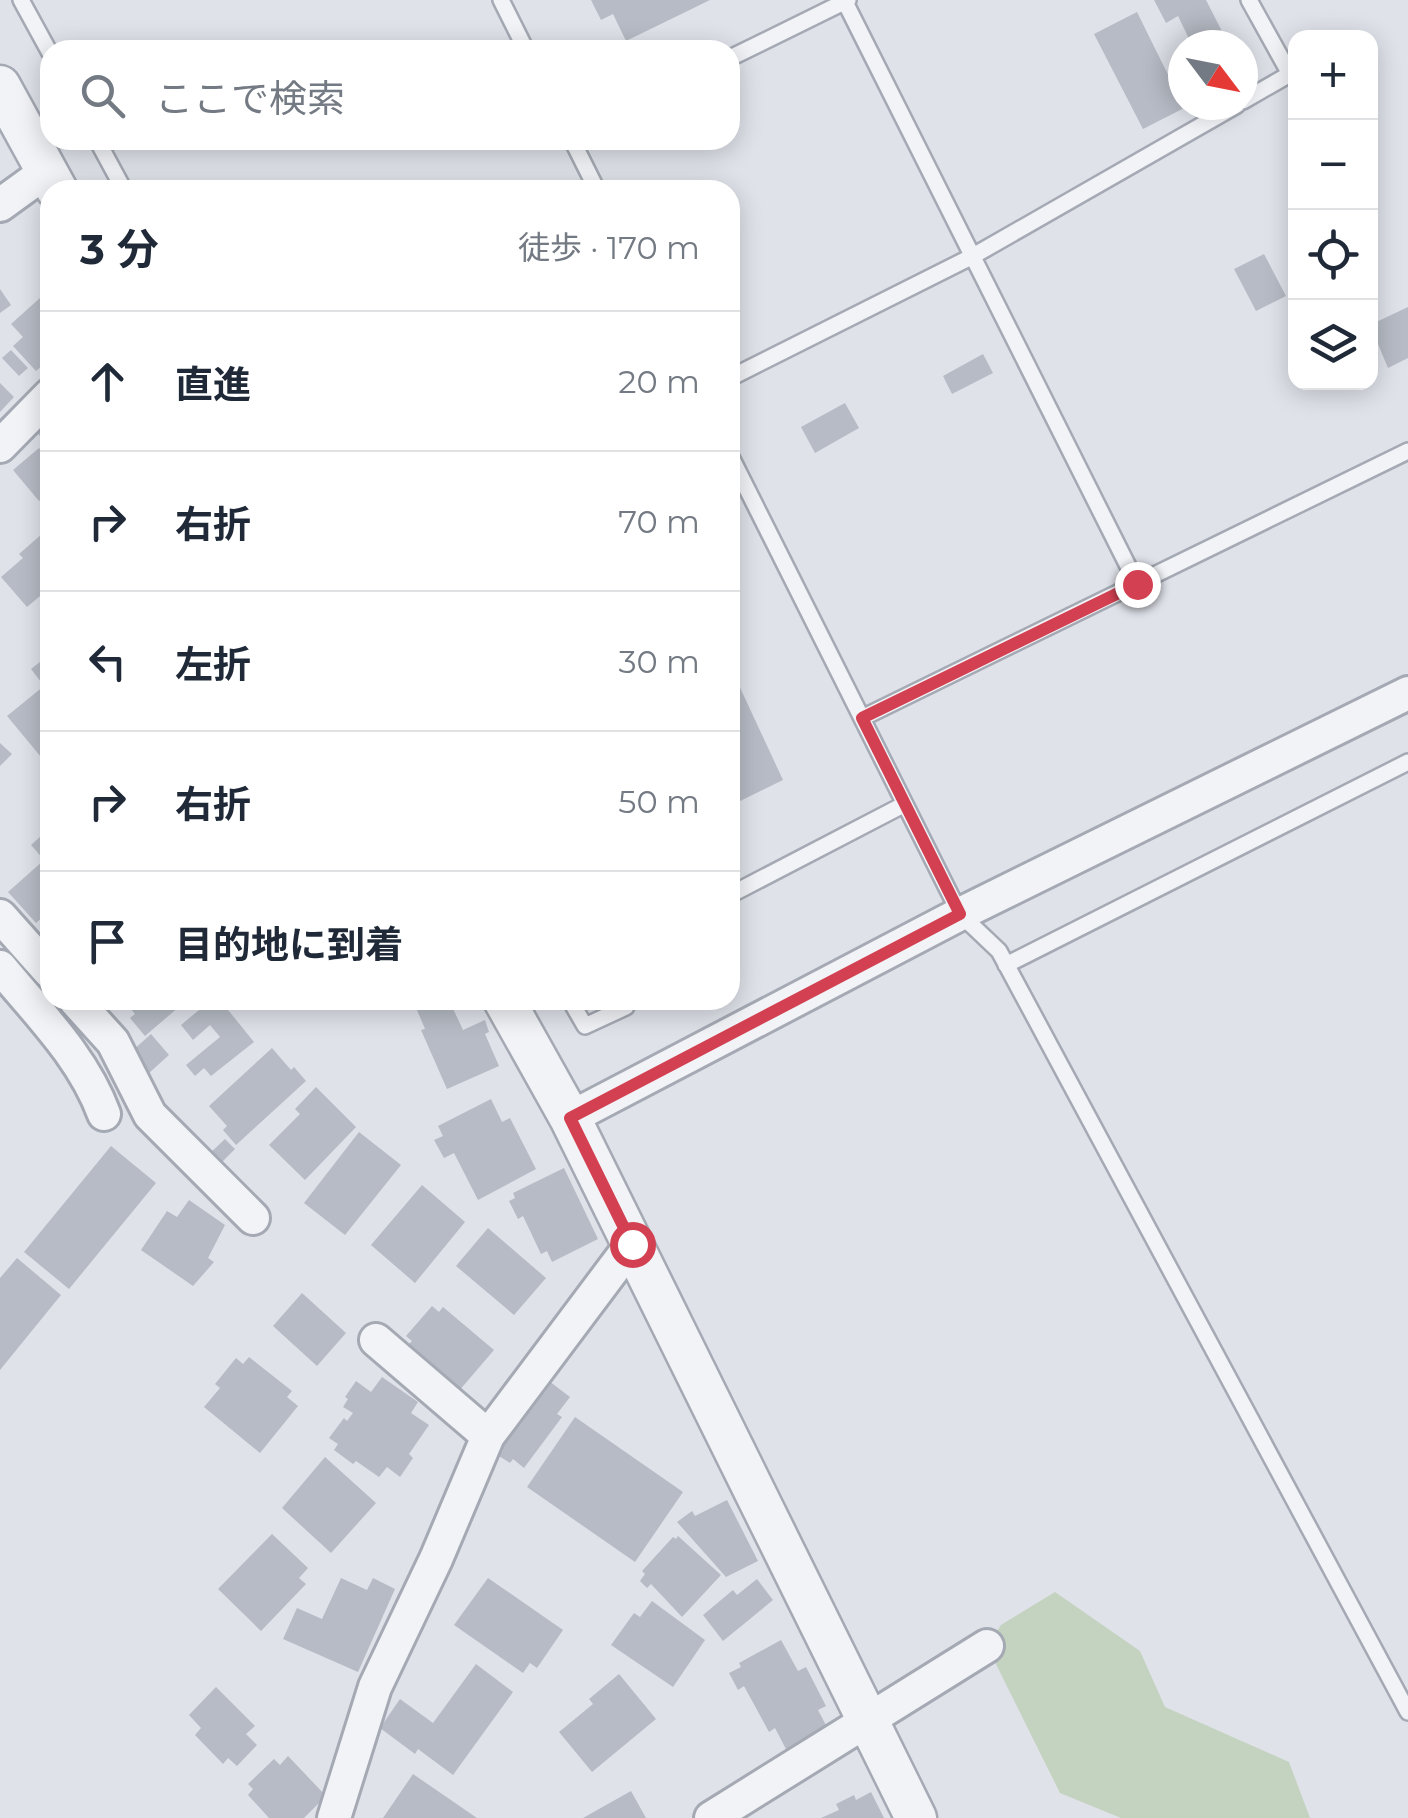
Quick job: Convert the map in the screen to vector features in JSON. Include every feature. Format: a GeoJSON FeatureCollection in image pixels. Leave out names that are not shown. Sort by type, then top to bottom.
{"type":"FeatureCollection","features":[{"type":"Feature","properties":{"kind":"street"},"geometry":{"type":"LineString","coordinates":[[0,86],[51,180]]}},
{"type":"Feature","properties":{"kind":"street"},"geometry":{"type":"LineString","coordinates":[[0,205],[40,187]]}},
{"type":"Feature","properties":{"kind":"street"},"geometry":{"type":"LineString","coordinates":[[0,446],[40,405]]}},
{"type":"Feature","properties":{"kind":"street"},"geometry":{"type":"LineString","coordinates":[[570,1118],[960,914],[1408,693]]}},
{"type":"Feature","properties":{"kind":"street"},"geometry":{"type":"LineString","coordinates":[[0,916],[40,961]]}},
{"type":"Feature","properties":{"kind":"street"},"geometry":{"type":"LineString","coordinates":[[0,967],[76,1060],[95,1088],[104,1114]]}},
{"type":"Feature","properties":{"kind":"street"},"geometry":{"type":"LineString","coordinates":[[84,1010],[113,1042],[150,1116],[253,1218]]}},
{"type":"Feature","properties":{"kind":"street"},"geometry":{"type":"LineString","coordinates":[[510,1010],[570,1118],[916,1818]]}},
{"type":"Feature","properties":{"kind":"street"},"geometry":{"type":"LineString","coordinates":[[334,1818],[375,1687],[488,1436],[632,1244]]}},
{"type":"Feature","properties":{"kind":"street"},"geometry":{"type":"LineString","coordinates":[[376,1340],[488,1436]]}},
{"type":"Feature","properties":{"kind":"street"},"geometry":{"type":"LineString","coordinates":[[711,1818],[988,1646]]}},
{"type":"Feature","properties":{"kind":"lane"},"geometry":{"type":"LineString","coordinates":[[22,0],[43,40]]}},
{"type":"Feature","properties":{"kind":"lane"},"geometry":{"type":"LineString","coordinates":[[501,0],[521,40]]}},
{"type":"Feature","properties":{"kind":"lane"},"geometry":{"type":"LineString","coordinates":[[1248,0],[1290,74],[1258,93]]}},
{"type":"Feature","properties":{"kind":"lane"},"geometry":{"type":"LineString","coordinates":[[740,53],[847,1],[1137,584]]}},
{"type":"Feature","properties":{"kind":"lane"},"geometry":{"type":"LineString","coordinates":[[740,373],[973,256],[1210,120]]}},
{"type":"Feature","properties":{"kind":"lane"},"geometry":{"type":"LineString","coordinates":[[102,150],[119,180]]}},
{"type":"Feature","properties":{"kind":"lane"},"geometry":{"type":"LineString","coordinates":[[577,150],[592,180]]}},
{"type":"Feature","properties":{"kind":"lane"},"geometry":{"type":"LineString","coordinates":[[862,718],[1408,451]]}},
{"type":"Feature","properties":{"kind":"lane"},"geometry":{"type":"LineString","coordinates":[[740,475],[960,914],[999,950],[1408,1712]]}},
{"type":"Feature","properties":{"kind":"lane"},"geometry":{"type":"LineString","coordinates":[[1006,965],[1408,762]]}},
{"type":"Feature","properties":{"kind":"lane"},"geometry":{"type":"LineString","coordinates":[[740,891],[905,804]]}},
{"type":"Feature","properties":{"kind":"lane"},"geometry":{"type":"LineString","coordinates":[[575,1010],[584,1026],[619,1010]]}},
{"type":"Feature","properties":{"kind":"green space"},"geometry":{"type":"Polygon","coordinates":[[[1055,1592],[1140,1651],[1165,1707],[1289,1762],[1310,1818],[1121,1818],[1060,1793],[987,1646],[1001,1625],[1055,1592]]]}},
{"type":"Feature","properties":{"kind":"building"},"geometry":{"type":"Polygon","coordinates":[[[591,0],[710,0],[628,40],[613,14],[601,20],[591,0]]]}},
{"type":"Feature","properties":{"kind":"building"},"geometry":{"type":"Polygon","coordinates":[[[1154,0],[1206,0],[1221,30],[1185,30],[1178,16],[1166,23],[1154,0]]]}},
{"type":"Feature","properties":{"kind":"building"},"geometry":{"type":"Polygon","coordinates":[[[1137,12],[1168,75],[1168,116],[1143,129],[1094,34],[1137,12]]]}},
{"type":"Feature","properties":{"kind":"building"},"geometry":{"type":"Polygon","coordinates":[[[1264,254],[1286,296],[1256,311],[1234,269],[1264,254]]]}},
{"type":"Feature","properties":{"kind":"building"},"geometry":{"type":"Polygon","coordinates":[[[0,289],[11,305],[0,313],[0,289]]]}},
{"type":"Feature","properties":{"kind":"building"},"geometry":{"type":"Polygon","coordinates":[[[40,298],[40,368],[36,371],[13,346],[23,337],[11,324],[40,298]]]}},
{"type":"Feature","properties":{"kind":"building"},"geometry":{"type":"Polygon","coordinates":[[[1408,307],[1408,358],[1388,368],[1378,344],[1378,321],[1408,307]]]}},
{"type":"Feature","properties":{"kind":"building"},"geometry":{"type":"Polygon","coordinates":[[[11,350],[28,368],[19,376],[2,358],[11,350]]]}},
{"type":"Feature","properties":{"kind":"building"},"geometry":{"type":"Polygon","coordinates":[[[983,354],[993,373],[952,394],[943,376],[983,354]]]}},
{"type":"Feature","properties":{"kind":"building"},"geometry":{"type":"Polygon","coordinates":[[[0,383],[14,397],[0,412],[0,383]]]}},
{"type":"Feature","properties":{"kind":"building"},"geometry":{"type":"Polygon","coordinates":[[[845,403],[859,428],[815,453],[801,427],[845,403]]]}},
{"type":"Feature","properties":{"kind":"building"},"geometry":{"type":"Polygon","coordinates":[[[40,414],[40,436],[29,423],[40,414]]]}},
{"type":"Feature","properties":{"kind":"building"},"geometry":{"type":"Polygon","coordinates":[[[39,448],[40,500],[39,501],[13,470],[39,448]]]}},
{"type":"Feature","properties":{"kind":"building"},"geometry":{"type":"Polygon","coordinates":[[[40,536],[40,596],[27,607],[1,577],[23,558],[19,554],[40,536]]]}},
{"type":"Feature","properties":{"kind":"building"},"geometry":{"type":"Polygon","coordinates":[[[40,662],[40,681],[31,669],[40,662]]]}},
{"type":"Feature","properties":{"kind":"building"},"geometry":{"type":"Polygon","coordinates":[[[740,688],[783,780],[740,801],[740,688]]]}},
{"type":"Feature","properties":{"kind":"building"},"geometry":{"type":"Polygon","coordinates":[[[40,689],[40,756],[7,716],[40,689]]]}},
{"type":"Feature","properties":{"kind":"building"},"geometry":{"type":"Polygon","coordinates":[[[0,743],[12,754],[0,766],[0,743]]]}},
{"type":"Feature","properties":{"kind":"building"},"geometry":{"type":"Polygon","coordinates":[[[40,837],[40,855],[31,845],[40,837]]]}},
{"type":"Feature","properties":{"kind":"building"},"geometry":{"type":"Polygon","coordinates":[[[40,864],[40,920],[36,923],[8,892],[40,864]]]}},
{"type":"Feature","properties":{"kind":"building"},"geometry":{"type":"Polygon","coordinates":[[[132,1010],[175,1010],[145,1036],[130,1018],[135,1014],[132,1010]]]}},
{"type":"Feature","properties":{"kind":"building"},"geometry":{"type":"Polygon","coordinates":[[[199,1010],[228,1010],[254,1042],[211,1076],[204,1068],[195,1076],[186,1065],[220,1037],[210,1025],[193,1040],[181,1025],[199,1010]]]}},
{"type":"Feature","properties":{"kind":"building"},"geometry":{"type":"Polygon","coordinates":[[[417,1010],[454,1010],[463,1030],[485,1020],[489,1032],[485,1034],[499,1066],[447,1089],[421,1030],[425,1029],[417,1010]]]}},
{"type":"Feature","properties":{"kind":"building"},"geometry":{"type":"Polygon","coordinates":[[[151,1034],[169,1055],[149,1073],[131,1052],[151,1034]]]}},
{"type":"Feature","properties":{"kind":"building"},"geometry":{"type":"Polygon","coordinates":[[[272,1048],[306,1081],[236,1145],[223,1130],[227,1126],[209,1106],[272,1048]]]}},
{"type":"Feature","properties":{"kind":"building"},"geometry":{"type":"Polygon","coordinates":[[[316,1087],[356,1127],[305,1180],[269,1145],[300,1114],[295,1109],[316,1087]]]}},
{"type":"Feature","properties":{"kind":"building"},"geometry":{"type":"Polygon","coordinates":[[[491,1099],[502,1122],[510,1118],[536,1169],[478,1200],[454,1153],[444,1158],[434,1140],[443,1136],[438,1126],[491,1099]]]}},
{"type":"Feature","properties":{"kind":"building"},"geometry":{"type":"Polygon","coordinates":[[[359,1132],[401,1165],[345,1235],[304,1203],[359,1132]]]}},
{"type":"Feature","properties":{"kind":"building"},"geometry":{"type":"Polygon","coordinates":[[[225,1139],[235,1149],[217,1167],[207,1156],[225,1139]]]}},
{"type":"Feature","properties":{"kind":"building"},"geometry":{"type":"Polygon","coordinates":[[[111,1146],[156,1183],[69,1289],[24,1252],[111,1146]]]}},
{"type":"Feature","properties":{"kind":"building"},"geometry":{"type":"Polygon","coordinates":[[[564,1168],[598,1239],[552,1262],[547,1251],[541,1254],[523,1216],[518,1219],[509,1201],[515,1198],[513,1193],[564,1168]]]}},
{"type":"Feature","properties":{"kind":"building"},"geometry":{"type":"Polygon","coordinates":[[[422,1185],[465,1222],[415,1283],[371,1245],[422,1185]]]}},
{"type":"Feature","properties":{"kind":"building"},"geometry":{"type":"Polygon","coordinates":[[[189,1200],[225,1225],[208,1258],[214,1262],[193,1286],[141,1250],[167,1211],[177,1217],[189,1200]]]}},
{"type":"Feature","properties":{"kind":"building"},"geometry":{"type":"Polygon","coordinates":[[[488,1228],[546,1278],[514,1315],[456,1266],[488,1228]]]}},
{"type":"Feature","properties":{"kind":"building"},"geometry":{"type":"Polygon","coordinates":[[[17,1258],[61,1295],[0,1370],[0,1278],[17,1258]]]}},
{"type":"Feature","properties":{"kind":"building"},"geometry":{"type":"Polygon","coordinates":[[[302,1293],[346,1333],[317,1366],[273,1326],[302,1293]]]}},
{"type":"Feature","properties":{"kind":"building"},"geometry":{"type":"Polygon","coordinates":[[[432,1306],[439,1312],[443,1307],[494,1350],[458,1392],[405,1348],[412,1341],[406,1336],[432,1306]]]}},
{"type":"Feature","properties":{"kind":"building"},"geometry":{"type":"Polygon","coordinates":[[[249,1357],[292,1391],[287,1397],[298,1406],[260,1453],[204,1407],[220,1388],[215,1384],[236,1358],[243,1364],[249,1357]]]}},
{"type":"Feature","properties":{"kind":"building"},"geometry":{"type":"Polygon","coordinates":[[[382,1377],[418,1402],[411,1413],[429,1425],[409,1454],[413,1458],[400,1477],[387,1467],[379,1477],[356,1461],[353,1464],[334,1450],[338,1444],[329,1438],[344,1418],[347,1421],[353,1413],[343,1407],[356,1381],[371,1392],[382,1377]]]}},
{"type":"Feature","properties":{"kind":"building"},"geometry":{"type":"Polygon","coordinates":[[[549,1381],[570,1397],[557,1414],[562,1417],[524,1468],[513,1459],[510,1463],[499,1456],[503,1450],[500,1448],[549,1381]]]}},
{"type":"Feature","properties":{"kind":"building"},"geometry":{"type":"Polygon","coordinates":[[[575,1417],[683,1492],[635,1562],[527,1487],[575,1417]]]}},
{"type":"Feature","properties":{"kind":"building"},"geometry":{"type":"Polygon","coordinates":[[[325,1457],[376,1503],[331,1553],[282,1508],[325,1457]]]}},
{"type":"Feature","properties":{"kind":"building"},"geometry":{"type":"Polygon","coordinates":[[[727,1500],[758,1561],[726,1577],[677,1522],[692,1511],[695,1516],[727,1500]]]}},
{"type":"Feature","properties":{"kind":"building"},"geometry":{"type":"Polygon","coordinates":[[[272,1534],[308,1568],[299,1578],[306,1584],[261,1631],[218,1589],[272,1534]]]}},
{"type":"Feature","properties":{"kind":"building"},"geometry":{"type":"Polygon","coordinates":[[[678,1536],[721,1575],[682,1617],[651,1584],[647,1588],[640,1581],[645,1574],[642,1571],[678,1536]]]}},
{"type":"Feature","properties":{"kind":"building"},"geometry":{"type":"Polygon","coordinates":[[[341,1578],[367,1590],[373,1578],[395,1589],[358,1672],[283,1639],[297,1608],[322,1619],[341,1578]]]}},
{"type":"Feature","properties":{"kind":"building"},"geometry":{"type":"Polygon","coordinates":[[[488,1578],[563,1630],[537,1668],[530,1663],[523,1673],[454,1625],[488,1578]]]}},
{"type":"Feature","properties":{"kind":"building"},"geometry":{"type":"Polygon","coordinates":[[[757,1579],[773,1600],[723,1641],[703,1615],[733,1590],[737,1595],[757,1579]]]}},
{"type":"Feature","properties":{"kind":"building"},"geometry":{"type":"Polygon","coordinates":[[[652,1601],[705,1640],[673,1687],[611,1645],[634,1613],[640,1617],[652,1601]]]}},
{"type":"Feature","properties":{"kind":"building"},"geometry":{"type":"Polygon","coordinates":[[[781,1640],[798,1671],[806,1667],[826,1706],[818,1710],[828,1729],[787,1751],[775,1728],[769,1732],[744,1686],[738,1690],[729,1673],[741,1667],[739,1663],[781,1640]]]}},
{"type":"Feature","properties":{"kind":"building"},"geometry":{"type":"Polygon","coordinates":[[[476,1664],[513,1692],[453,1775],[380,1728],[400,1699],[433,1723],[476,1664]]]}},
{"type":"Feature","properties":{"kind":"building"},"geometry":{"type":"Polygon","coordinates":[[[619,1674],[656,1719],[592,1772],[559,1732],[593,1704],[589,1699],[619,1674]]]}},
{"type":"Feature","properties":{"kind":"building"},"geometry":{"type":"Polygon","coordinates":[[[216,1687],[255,1726],[246,1734],[257,1745],[237,1766],[228,1758],[223,1764],[195,1735],[201,1728],[189,1715],[216,1687]]]}},
{"type":"Feature","properties":{"kind":"building"},"geometry":{"type":"Polygon","coordinates":[[[288,1756],[326,1796],[304,1818],[269,1818],[248,1795],[253,1789],[248,1784],[274,1759],[280,1765],[288,1756]]]}},
{"type":"Feature","properties":{"kind":"building"},"geometry":{"type":"Polygon","coordinates":[[[413,1774],[477,1818],[383,1818],[413,1774]]]}},
{"type":"Feature","properties":{"kind":"building"},"geometry":{"type":"Polygon","coordinates":[[[631,1791],[646,1818],[583,1818],[631,1791]]]}},
{"type":"Feature","properties":{"kind":"building"},"geometry":{"type":"Polygon","coordinates":[[[871,1792],[884,1818],[821,1818],[839,1810],[836,1804],[871,1792]]]}},
{"type":"Feature","properties":{"kind":"route"},"geometry":{"type":"LineString","coordinates":[[632,1244],[570,1118],[960,914],[862,718],[1137,584]]}}]}
